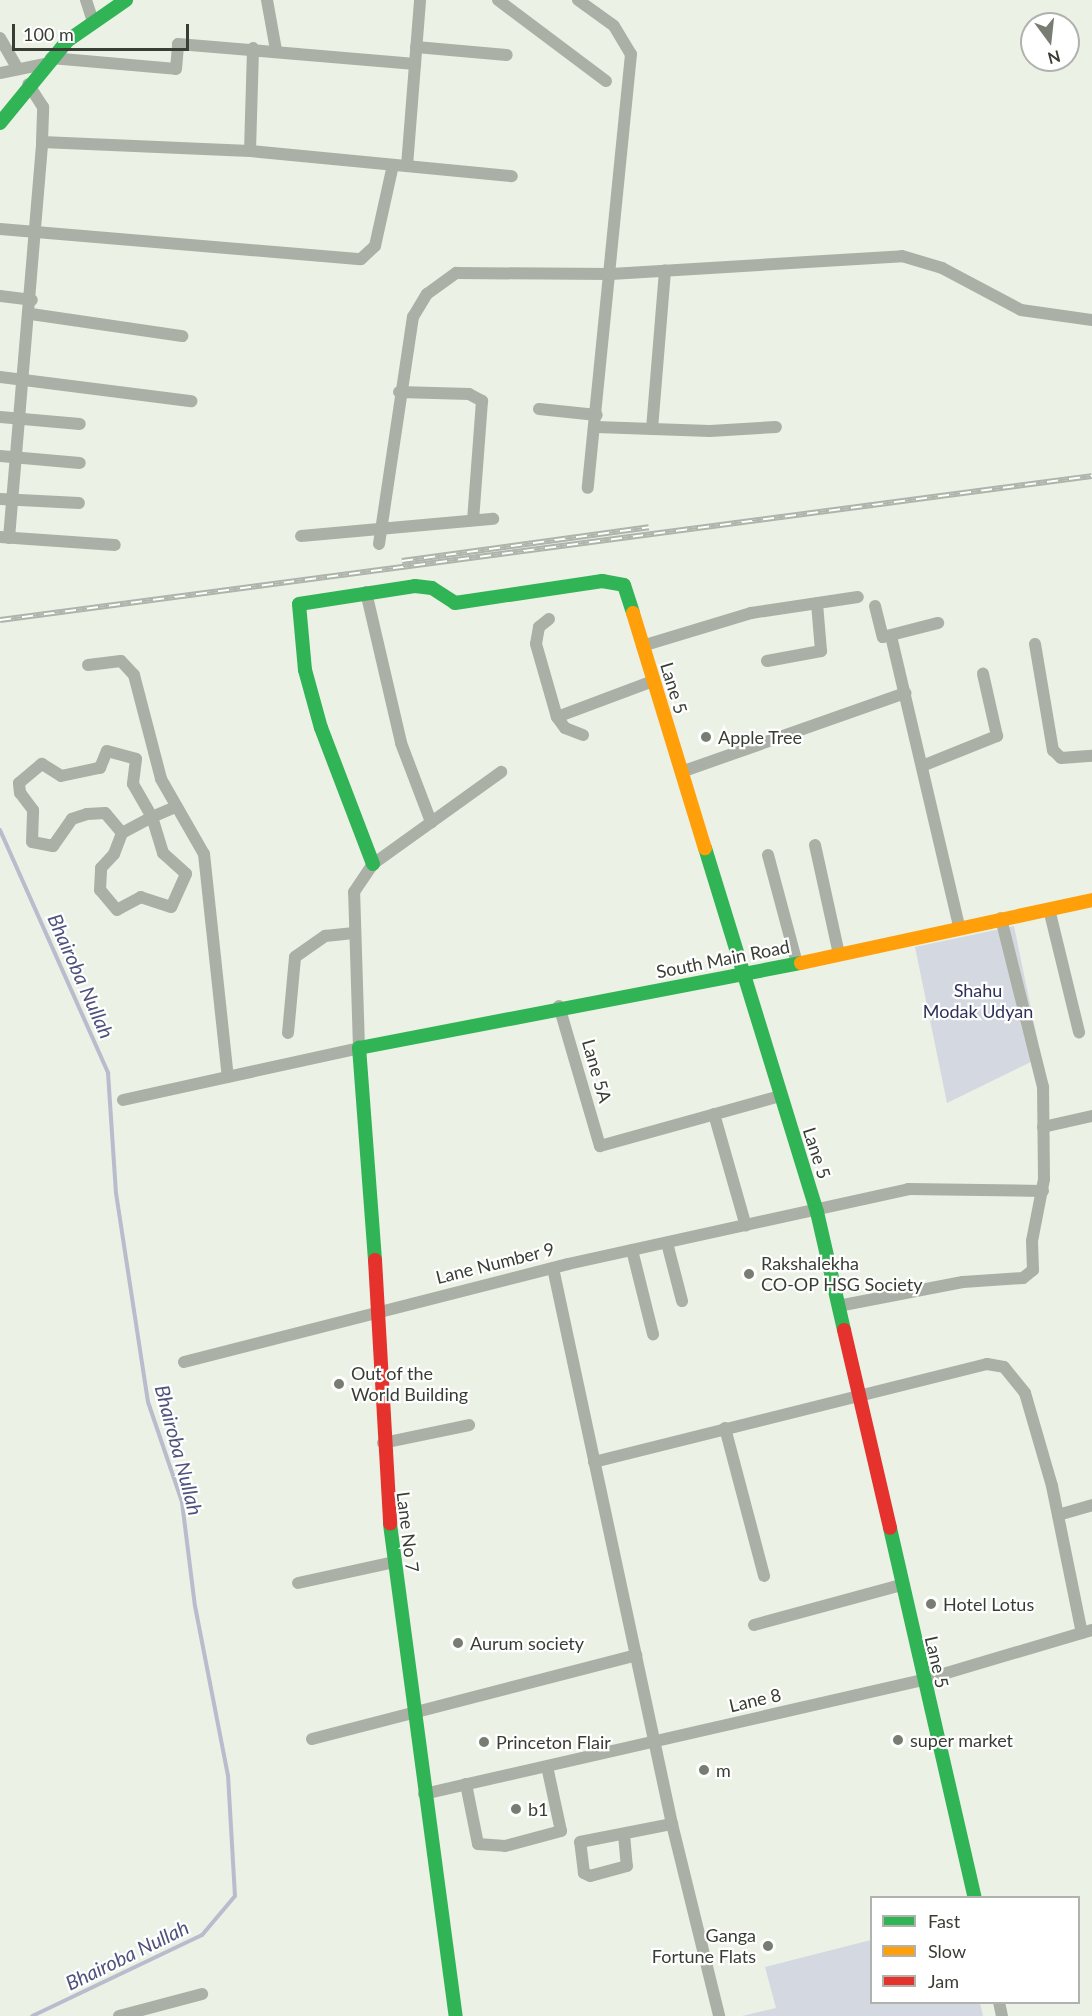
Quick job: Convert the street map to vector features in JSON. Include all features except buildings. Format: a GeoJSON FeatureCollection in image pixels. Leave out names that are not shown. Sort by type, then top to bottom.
{"type":"FeatureCollection","features":[{"type":"Feature","properties":{"kind":"street"},"geometry":{"type":"LineString","coordinates":[[86,0],[93,21]]}},
{"type":"Feature","properties":{"kind":"street"},"geometry":{"type":"LineString","coordinates":[[0,123],[48,61],[93,21],[126,0]]}},
{"type":"Feature","properties":{"kind":"street"},"geometry":{"type":"LineString","coordinates":[[267,0],[276,50]]}},
{"type":"Feature","properties":{"kind":"street"},"geometry":{"type":"LineString","coordinates":[[407,166],[420,0]]}},
{"type":"Feature","properties":{"kind":"street"},"geometry":{"type":"LineString","coordinates":[[498,0],[606,81]]}},
{"type":"Feature","properties":{"kind":"street"},"geometry":{"type":"LineString","coordinates":[[578,0],[614,26],[631,54],[597,421],[588,488]]}},
{"type":"Feature","properties":{"kind":"street"},"geometry":{"type":"LineString","coordinates":[[0,38],[16,66]]}},
{"type":"Feature","properties":{"kind":"street"},"geometry":{"type":"LineString","coordinates":[[0,73],[16,66],[48,61],[176,69],[178,44],[253,48],[415,64]]}},
{"type":"Feature","properties":{"kind":"street"},"geometry":{"type":"LineString","coordinates":[[416,47],[507,55]]}},
{"type":"Feature","properties":{"kind":"street"},"geometry":{"type":"LineString","coordinates":[[250,151],[253,48]]}},
{"type":"Feature","properties":{"kind":"street"},"geometry":{"type":"LineString","coordinates":[[28,84],[43,107],[42,142],[32,300],[22,380],[13,500],[5,538],[115,545]]}},
{"type":"Feature","properties":{"kind":"street"},"geometry":{"type":"LineString","coordinates":[[42,142],[250,151],[512,176]]}},
{"type":"Feature","properties":{"kind":"street"},"geometry":{"type":"LineString","coordinates":[[0,229],[361,259],[375,246],[393,165]]}},
{"type":"Feature","properties":{"kind":"street"},"geometry":{"type":"LineString","coordinates":[[379,544],[399,392],[413,317],[442,280],[467,270],[611,274],[902,256],[932,264],[1022,310],[1092,320]]}},
{"type":"Feature","properties":{"kind":"street"},"geometry":{"type":"LineString","coordinates":[[652,429],[665,271]]}},
{"type":"Feature","properties":{"kind":"street"},"geometry":{"type":"LineString","coordinates":[[0,296],[32,300]]}},
{"type":"Feature","properties":{"kind":"street"},"geometry":{"type":"LineString","coordinates":[[30,314],[182,336]]}},
{"type":"Feature","properties":{"kind":"street"},"geometry":{"type":"LineString","coordinates":[[0,377],[191,401]]}},
{"type":"Feature","properties":{"kind":"street"},"geometry":{"type":"LineString","coordinates":[[399,392],[469,394],[482,401],[473,520]]}},
{"type":"Feature","properties":{"kind":"street"},"geometry":{"type":"LineString","coordinates":[[539,409],[652,429],[776,427]]}},
{"type":"Feature","properties":{"kind":"street"},"geometry":{"type":"LineString","coordinates":[[0,417],[80,424]]}},
{"type":"Feature","properties":{"kind":"street"},"geometry":{"type":"LineString","coordinates":[[0,456],[80,463]]}},
{"type":"Feature","properties":{"kind":"street"},"geometry":{"type":"LineString","coordinates":[[0,499],[79,503]]}},
{"type":"Feature","properties":{"kind":"street"},"geometry":{"type":"LineString","coordinates":[[301,536],[381,525],[493,519]]}},
{"type":"Feature","properties":{"kind":"street","name":"Lane 5"},"geometry":{"type":"LineString","coordinates":[[366,592],[415,586],[466,603],[614,581],[628,595],[741,976],[817,1212],[857,1395],[975,1896]]}},
{"type":"Feature","properties":{"kind":"street"},"geometry":{"type":"LineString","coordinates":[[373,864],[321,728],[305,670],[299,604],[366,592],[401,743],[431,822]]}},
{"type":"Feature","properties":{"kind":"street"},"geometry":{"type":"LineString","coordinates":[[642,646],[751,613],[858,597]]}},
{"type":"Feature","properties":{"kind":"street"},"geometry":{"type":"LineString","coordinates":[[767,661],[821,651],[817,603]]}},
{"type":"Feature","properties":{"kind":"street"},"geometry":{"type":"LineString","coordinates":[[875,606],[879,634],[891,636],[938,623]]}},
{"type":"Feature","properties":{"kind":"street"},"geometry":{"type":"LineString","coordinates":[[549,619],[539,627],[536,644],[557,717],[565,728],[583,735]]}},
{"type":"Feature","properties":{"kind":"street"},"geometry":{"type":"LineString","coordinates":[[891,636],[958,926]]}},
{"type":"Feature","properties":{"kind":"street"},"geometry":{"type":"LineString","coordinates":[[1035,644],[1053,750],[1061,758],[1092,756]]}},
{"type":"Feature","properties":{"kind":"street"},"geometry":{"type":"LineString","coordinates":[[88,664],[121,661],[134,675],[161,779],[204,854],[228,1077]]}},
{"type":"Feature","properties":{"kind":"street"},"geometry":{"type":"LineString","coordinates":[[922,766],[997,736],[982,674]]}},
{"type":"Feature","properties":{"kind":"street"},"geometry":{"type":"LineString","coordinates":[[557,717],[653,681]]}},
{"type":"Feature","properties":{"kind":"street"},"geometry":{"type":"LineString","coordinates":[[681,772],[905,693]]}},
{"type":"Feature","properties":{"kind":"street"},"geometry":{"type":"LineString","coordinates":[[122,833],[105,813],[87,814],[72,819],[53,846],[33,842],[33,810],[20,793],[20,783],[42,764],[66,775],[100,768],[107,751],[132,756],[137,764],[133,784],[152,817],[163,853],[186,874],[171,907],[141,897],[117,910],[100,890],[101,868],[114,855],[122,833],[152,817],[176,807]]}},
{"type":"Feature","properties":{"kind":"street"},"geometry":{"type":"LineString","coordinates":[[123,1100],[360,1048],[354,892],[373,864],[501,772]]}},
{"type":"Feature","properties":{"kind":"street"},"geometry":{"type":"LineString","coordinates":[[815,845],[838,954]]}},
{"type":"Feature","properties":{"kind":"street"},"geometry":{"type":"LineString","coordinates":[[768,855],[796,963]]}},
{"type":"Feature","properties":{"kind":"street","name":"South Main Road"},"geometry":{"type":"LineString","coordinates":[[360,1048],[559,1006],[741,976],[958,926],[1092,900]]}},
{"type":"Feature","properties":{"kind":"street"},"geometry":{"type":"LineString","coordinates":[[1049,909],[1079,1032]]}},
{"type":"Feature","properties":{"kind":"street"},"geometry":{"type":"LineString","coordinates":[[838,1306],[1030,1275],[1043,1191],[1042,1086],[1001,918]]}},
{"type":"Feature","properties":{"kind":"street"},"geometry":{"type":"LineString","coordinates":[[288,1033],[295,957],[325,936],[354,933]]}},
{"type":"Feature","properties":{"kind":"street","name":"Lane 5A"},"geometry":{"type":"LineString","coordinates":[[559,1006],[600,1146],[714,1114]]}},
{"type":"Feature","properties":{"kind":"street","name":"Lane No 7"},"geometry":{"type":"LineString","coordinates":[[360,1048],[379,1311],[383,1443],[394,1562],[456,2016]]}},
{"type":"Feature","properties":{"kind":"street"},"geometry":{"type":"LineString","coordinates":[[746,1227],[714,1114],[780,1096]]}},
{"type":"Feature","properties":{"kind":"street"},"geometry":{"type":"LineString","coordinates":[[1043,1127],[1092,1116]]}},
{"type":"Feature","properties":{"kind":"street","name":"Lane Number 9"},"geometry":{"type":"LineString","coordinates":[[184,1362],[553,1268],[933,1185],[979,1192],[1043,1191]]}},
{"type":"Feature","properties":{"kind":"street"},"geometry":{"type":"LineString","coordinates":[[667,1243],[682,1301]]}},
{"type":"Feature","properties":{"kind":"street"},"geometry":{"type":"LineString","coordinates":[[632,1250],[653,1334]]}},
{"type":"Feature","properties":{"kind":"street"},"geometry":{"type":"LineString","coordinates":[[553,1268],[636,1655],[657,1742],[672,1824],[719,2016]]}},
{"type":"Feature","properties":{"kind":"street"},"geometry":{"type":"LineString","coordinates":[[594,1462],[987,1364],[1004,1367],[1025,1393],[1087,1631]]}},
{"type":"Feature","properties":{"kind":"street"},"geometry":{"type":"LineString","coordinates":[[383,1443],[469,1425]]}},
{"type":"Feature","properties":{"kind":"street"},"geometry":{"type":"LineString","coordinates":[[725,1428],[764,1576]]}},
{"type":"Feature","properties":{"kind":"street"},"geometry":{"type":"LineString","coordinates":[[1058,1515],[1092,1505]]}},
{"type":"Feature","properties":{"kind":"street"},"geometry":{"type":"LineString","coordinates":[[298,1583],[394,1562]]}},
{"type":"Feature","properties":{"kind":"street"},"geometry":{"type":"LineString","coordinates":[[754,1625],[901,1586]]}},
{"type":"Feature","properties":{"kind":"street","name":"Lane 8"},"geometry":{"type":"LineString","coordinates":[[424,1794],[923,1680],[1087,1631]]}},
{"type":"Feature","properties":{"kind":"street"},"geometry":{"type":"LineString","coordinates":[[312,1739],[414,1717],[636,1655]]}},
{"type":"Feature","properties":{"kind":"street"},"geometry":{"type":"LineString","coordinates":[[466,1784],[478,1844],[505,1846],[561,1831],[547,1766]]}},
{"type":"Feature","properties":{"kind":"street"},"geometry":{"type":"LineString","coordinates":[[624,1834],[627,1866],[590,1876],[584,1873],[580,1842],[672,1824]]}},
{"type":"Feature","properties":{"kind":"street"},"geometry":{"type":"LineString","coordinates":[[119,2016],[202,1994]]}},
{"type":"Feature","properties":{"kind":"green space","name":"Shahu Modak Udyan"},"geometry":{"type":"Polygon","coordinates":[[[1014,926],[1041,1057],[947,1103],[915,947],[1014,926]]]}},
{"type":"Feature","properties":{"kind":"green space"},"geometry":{"type":"Polygon","coordinates":[[[870,1940],[870,2004],[980,2004],[983,2016],[742,2016],[776,2008],[765,1967],[870,1940]]]}},
{"type":"Feature","properties":{"kind":"waterway","name":"Bhairoba Nullah"},"geometry":{"type":"LineString","coordinates":[[0,830],[108,1073],[116,1193],[148,1402],[182,1502],[195,1606],[228,1775],[235,1896],[202,1935],[32,2016]]}},
{"type":"Feature","properties":{"kind":"railway"},"geometry":{"type":"LineString","coordinates":[[0,620],[1092,476]]}},
{"type":"Feature","properties":{"kind":"railway"},"geometry":{"type":"LineString","coordinates":[[402,561],[649,527]]}},
{"type":"Feature","properties":{"kind":"traffic: fast"},"geometry":{"type":"LineString","coordinates":[[0,123],[67,41],[126,0]]}},
{"type":"Feature","properties":{"kind":"traffic: fast"},"geometry":{"type":"LineString","coordinates":[[373,864],[321,728],[305,670],[299,604],[415,586],[432,588],[455,603],[602,581],[624,585],[633,613]]}},
{"type":"Feature","properties":{"kind":"traffic: fast"},"geometry":{"type":"LineString","coordinates":[[705,848],[817,1212],[844,1330]]}},
{"type":"Feature","properties":{"kind":"traffic: fast"},"geometry":{"type":"LineString","coordinates":[[375,1260],[359,1048],[801,963]]}},
{"type":"Feature","properties":{"kind":"traffic: fast"},"geometry":{"type":"LineString","coordinates":[[390,1524],[456,2016]]}},
{"type":"Feature","properties":{"kind":"traffic: fast"},"geometry":{"type":"LineString","coordinates":[[890,1528],[975,1896]]}},
{"type":"Feature","properties":{"kind":"traffic: slow"},"geometry":{"type":"LineString","coordinates":[[633,613],[705,848]]}},
{"type":"Feature","properties":{"kind":"traffic: slow"},"geometry":{"type":"LineString","coordinates":[[801,963],[1092,900]]}},
{"type":"Feature","properties":{"kind":"traffic: jam"},"geometry":{"type":"LineString","coordinates":[[375,1260],[390,1524]]}},
{"type":"Feature","properties":{"kind":"traffic: jam"},"geometry":{"type":"LineString","coordinates":[[844,1330],[890,1528]]}},
{"type":"Feature","properties":{"kind":"place","name":"Apple Tree"},"geometry":{"type":"Point","coordinates":[706,737]}},
{"type":"Feature","properties":{"kind":"place","name":"Rakshalekha CO-OP HSG Society"},"geometry":{"type":"Point","coordinates":[749,1274]}},
{"type":"Feature","properties":{"kind":"place","name":"Out of the World Building"},"geometry":{"type":"Point","coordinates":[339,1384]}},
{"type":"Feature","properties":{"kind":"place","name":"Hotel Lotus"},"geometry":{"type":"Point","coordinates":[931,1604]}},
{"type":"Feature","properties":{"kind":"place","name":"Aurum society"},"geometry":{"type":"Point","coordinates":[458,1643]}},
{"type":"Feature","properties":{"kind":"place","name":"super market"},"geometry":{"type":"Point","coordinates":[898,1740]}},
{"type":"Feature","properties":{"kind":"place","name":"Princeton Flair"},"geometry":{"type":"Point","coordinates":[484,1742]}},
{"type":"Feature","properties":{"kind":"place","name":"m"},"geometry":{"type":"Point","coordinates":[704,1770]}},
{"type":"Feature","properties":{"kind":"place","name":"b1"},"geometry":{"type":"Point","coordinates":[516,1809]}},
{"type":"Feature","properties":{"kind":"place","name":"Ganga Fortune Flats"},"geometry":{"type":"Point","coordinates":[768,1946]}}]}
